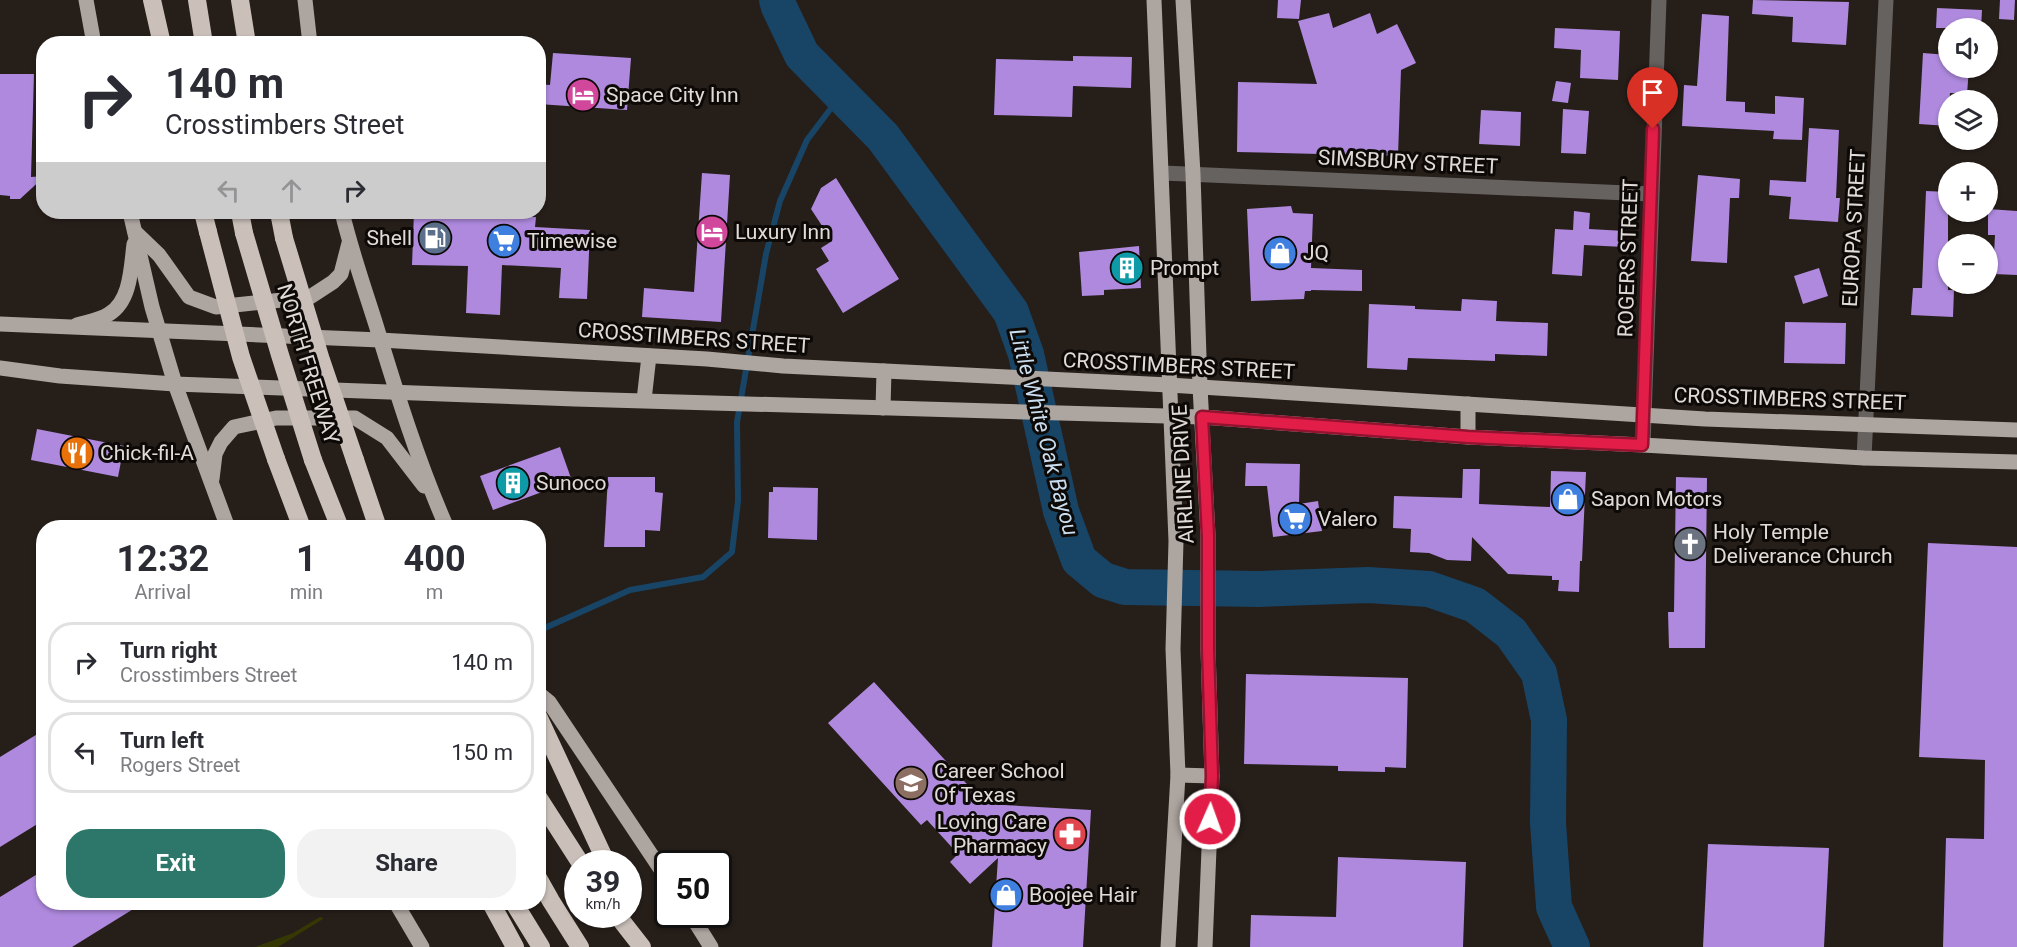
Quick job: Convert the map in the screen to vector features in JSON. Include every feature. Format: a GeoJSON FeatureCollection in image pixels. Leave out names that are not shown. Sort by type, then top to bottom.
{"type":"FeatureCollection","features":[{"type":"Feature","properties":{"kind":"highway"},"geometry":{"type":"LineString","coordinates":[[152,0],[160,36]]}},
{"type":"Feature","properties":{"kind":"highway"},"geometry":{"type":"LineString","coordinates":[[197,0],[203,36]]}},
{"type":"Feature","properties":{"kind":"highway"},"geometry":{"type":"LineString","coordinates":[[240,0],[246,36]]}},
{"type":"Feature","properties":{"kind":"highway"},"geometry":{"type":"LineString","coordinates":[[205,219],[241,357],[299,520]]}},
{"type":"Feature","properties":{"kind":"highway","name":"NORTH FREEWAY"},"geometry":{"type":"LineString","coordinates":[[241,219],[313,460],[337,520]]}},
{"type":"Feature","properties":{"kind":"highway","name":"NORTH FREEWAY"},"geometry":{"type":"LineString","coordinates":[[280,219],[321,360],[369,505],[376,520]]}},
{"type":"Feature","properties":{"kind":"highway"},"geometry":{"type":"LineString","coordinates":[[546,733],[600,850]]}},
{"type":"Feature","properties":{"kind":"highway"},"geometry":{"type":"LineString","coordinates":[[546,810],[571,850]]}},
{"type":"Feature","properties":{"kind":"highway"},"geometry":{"type":"LineString","coordinates":[[546,893],[580,947]]}},
{"type":"Feature","properties":{"kind":"highway"},"geometry":{"type":"LineString","coordinates":[[495,910],[515,947]]}},
{"type":"Feature","properties":{"kind":"highway"},"geometry":{"type":"LineString","coordinates":[[518,910],[541,947]]}},
{"type":"Feature","properties":{"kind":"highway"},"geometry":{"type":"LineString","coordinates":[[628,928],[643,947]]}},
{"type":"Feature","properties":{"kind":"highway"},"geometry":{"type":"LineString","coordinates":[[635,928],[643,947]]}},
{"type":"Feature","properties":{"kind":"main road"},"geometry":{"type":"LineString","coordinates":[[86,0],[93,36]]}},
{"type":"Feature","properties":{"kind":"main road"},"geometry":{"type":"LineString","coordinates":[[305,0],[309,36]]}},
{"type":"Feature","properties":{"kind":"main road","name":"AIRLINE DRIVE"},"geometry":{"type":"LineString","coordinates":[[1154,0],[1176,541],[1173,650],[1178,775],[1168,947]]}},
{"type":"Feature","properties":{"kind":"main road","name":"AIRLINE DRIVE"},"geometry":{"type":"LineString","coordinates":[[1183,0],[1193,174],[1200,387],[1208,536],[1208,649],[1212,776],[1205,947]]}},
{"type":"Feature","properties":{"kind":"main road"},"geometry":{"type":"LineString","coordinates":[[132,219],[175,384],[225,520]]}},
{"type":"Feature","properties":{"kind":"main road"},"geometry":{"type":"LineString","coordinates":[[344,219],[349,243],[396,391],[433,498],[443,520]]}},
{"type":"Feature","properties":{"kind":"main road"},"geometry":{"type":"LineString","coordinates":[[135,232],[159,255],[189,297],[216,307],[310,297],[341,274],[349,243]]}},
{"type":"Feature","properties":{"kind":"main road"},"geometry":{"type":"LineString","coordinates":[[68,328],[110,314],[119,303],[127,291],[135,232]]}},
{"type":"Feature","properties":{"kind":"main road","name":"CROSSTIMBERS STREET"},"geometry":{"type":"LineString","coordinates":[[0,324],[380,340],[707,359],[783,366],[1168,385],[1705,418],[2017,430]]}},
{"type":"Feature","properties":{"kind":"main road"},"geometry":{"type":"LineString","coordinates":[[644,400],[649,356]]}},
{"type":"Feature","properties":{"kind":"main road"},"geometry":{"type":"LineString","coordinates":[[0,368],[60,376],[175,384],[1202,417],[1468,437],[1864,458],[2017,462]]}},
{"type":"Feature","properties":{"kind":"main road"},"geometry":{"type":"LineString","coordinates":[[883,408],[884,371]]}},
{"type":"Feature","properties":{"kind":"main road"},"geometry":{"type":"LineString","coordinates":[[1468,404],[1468,437]]}},
{"type":"Feature","properties":{"kind":"main road"},"geometry":{"type":"LineString","coordinates":[[212,485],[215,454],[221,442],[234,427],[276,418],[355,418],[387,438],[433,498]]}},
{"type":"Feature","properties":{"kind":"main road"},"geometry":{"type":"LineString","coordinates":[[546,700],[654,859]]}},
{"type":"Feature","properties":{"kind":"main road"},"geometry":{"type":"LineString","coordinates":[[1178,775],[1212,776]]}},
{"type":"Feature","properties":{"kind":"main road"},"geometry":{"type":"LineString","coordinates":[[400,910],[422,947]]}},
{"type":"Feature","properties":{"kind":"main road"},"geometry":{"type":"LineString","coordinates":[[699,928],[711,947]]}},
{"type":"Feature","properties":{"kind":"street","name":"ROGERS STREET"},"geometry":{"type":"LineString","coordinates":[[1642,445],[1659,0]]}},
{"type":"Feature","properties":{"kind":"street","name":"EUROPA STREET"},"geometry":{"type":"LineString","coordinates":[[1864,458],[1886,0]]}},
{"type":"Feature","properties":{"kind":"street","name":"SIMSBURY STREET"},"geometry":{"type":"LineString","coordinates":[[1162,173],[1651,194]]}},
{"type":"Feature","properties":{"kind":"shaded area"},"geometry":{"type":"Polygon","coordinates":[[[320,917],[323,919],[278,947],[255,947],[293,933],[320,917]]]}},
{"type":"Feature","properties":{"kind":"building"},"geometry":{"type":"Polygon","coordinates":[[[1278,0],[1301,0],[1299,19],[1277,18],[1278,0]]]}},
{"type":"Feature","properties":{"kind":"building"},"geometry":{"type":"Polygon","coordinates":[[[1753,0],[1849,2],[1846,45],[1792,42],[1793,17],[1752,14],[1753,0]]]}},
{"type":"Feature","properties":{"kind":"building"},"geometry":{"type":"Polygon","coordinates":[[[2000,0],[2015,0],[2014,20],[1999,19],[2000,0]]]}},
{"type":"Feature","properties":{"kind":"building"},"geometry":{"type":"Polygon","coordinates":[[[1937,8],[1982,10],[1982,18],[1938,18],[1938,28],[1936,28],[1937,8]]]}},
{"type":"Feature","properties":{"kind":"building"},"geometry":{"type":"Polygon","coordinates":[[[1329,13],[1333,28],[1370,13],[1377,34],[1397,24],[1416,63],[1401,70],[1398,156],[1237,152],[1238,82],[1317,84],[1298,21],[1329,13]]]}},
{"type":"Feature","properties":{"kind":"building"},"geometry":{"type":"Polygon","coordinates":[[[1702,14],[1729,16],[1726,101],[1745,102],[1745,112],[1775,114],[1775,96],[1804,98],[1802,140],[1773,139],[1774,131],[1682,126],[1684,85],[1697,86],[1702,14]]]}},
{"type":"Feature","properties":{"kind":"building"},"geometry":{"type":"Polygon","coordinates":[[[1555,28],[1620,31],[1618,80],[1580,78],[1581,50],[1554,48],[1555,28]]]}},
{"type":"Feature","properties":{"kind":"building","name":"Space City Inn"},"geometry":{"type":"Polygon","coordinates":[[[553,53],[631,58],[627,110],[546,105],[546,85],[550,85],[553,53]]]}},
{"type":"Feature","properties":{"kind":"building"},"geometry":{"type":"Polygon","coordinates":[[[1923,53],[1938,54],[1938,78],[1968,78],[1967,90],[1938,90],[1938,125],[1919,124],[1923,53]]]}},
{"type":"Feature","properties":{"kind":"building"},"geometry":{"type":"Polygon","coordinates":[[[1073,56],[1132,57],[1131,88],[1073,86],[1072,117],[994,115],[996,59],[1073,61],[1073,56]]]}},
{"type":"Feature","properties":{"kind":"building"},"geometry":{"type":"Polygon","coordinates":[[[0,74],[34,74],[31,177],[36,177],[36,184],[20,199],[10,199],[10,196],[0,195],[0,74]]]}},
{"type":"Feature","properties":{"kind":"building"},"geometry":{"type":"Polygon","coordinates":[[[1556,81],[1571,83],[1568,103],[1552,101],[1556,81]]]}},
{"type":"Feature","properties":{"kind":"building"},"geometry":{"type":"Polygon","coordinates":[[[1563,109],[1589,111],[1586,154],[1561,153],[1563,109]]]}},
{"type":"Feature","properties":{"kind":"building"},"geometry":{"type":"Polygon","coordinates":[[[1481,110],[1521,112],[1520,146],[1479,144],[1481,110]]]}},
{"type":"Feature","properties":{"kind":"building"},"geometry":{"type":"Polygon","coordinates":[[[1809,128],[1839,130],[1836,198],[1840,198],[1838,222],[1789,219],[1791,197],[1769,195],[1770,180],[1806,182],[1809,128]]]}},
{"type":"Feature","properties":{"kind":"building","name":"Luxury Inn"},"geometry":{"type":"Polygon","coordinates":[[[702,173],[730,175],[721,322],[642,317],[644,288],[694,292],[702,173]]]}},
{"type":"Feature","properties":{"kind":"building"},"geometry":{"type":"Polygon","coordinates":[[[1698,175],[1740,179],[1739,198],[1730,198],[1727,263],[1691,261],[1698,175]]]}},
{"type":"Feature","properties":{"kind":"building"},"geometry":{"type":"Polygon","coordinates":[[[836,178],[899,279],[843,313],[816,269],[829,261],[821,248],[832,241],[811,209],[821,188],[836,178]]]}},
{"type":"Feature","properties":{"kind":"building"},"geometry":{"type":"Polygon","coordinates":[[[1926,191],[1938,192],[1938,222],[1948,222],[1948,234],[1938,234],[1938,294],[1954,294],[1953,317],[1911,315],[1913,288],[1922,288],[1926,191]]]}},
{"type":"Feature","properties":{"kind":"building","name":"JQ"},"geometry":{"type":"Polygon","coordinates":[[[1291,206],[1293,213],[1313,214],[1311,268],[1362,270],[1362,291],[1311,290],[1305,291],[1304,299],[1251,301],[1247,209],[1291,206]]]}},
{"type":"Feature","properties":{"kind":"building"},"geometry":{"type":"Polygon","coordinates":[[[1998,210],[2017,211],[2017,275],[1998,274],[1998,234],[1988,234],[1988,222],[1998,222],[1998,210]]]}},
{"type":"Feature","properties":{"kind":"building"},"geometry":{"type":"Polygon","coordinates":[[[1574,211],[1590,213],[1589,229],[1625,231],[1624,247],[1584,245],[1582,276],[1552,274],[1555,229],[1573,230],[1574,211]]]}},
{"type":"Feature","properties":{"kind":"building"},"geometry":{"type":"Polygon","coordinates":[[[414,219],[536,219],[535,227],[590,230],[587,299],[559,298],[561,268],[502,265],[500,315],[466,313],[468,266],[412,265],[414,219]]]}},
{"type":"Feature","properties":{"kind":"building"},"geometry":{"type":"Polygon","coordinates":[[[1139,246],[1141,288],[1104,290],[1104,295],[1082,296],[1079,252],[1139,246]]]}},
{"type":"Feature","properties":{"kind":"building"},"geometry":{"type":"Polygon","coordinates":[[[1819,268],[1828,296],[1803,304],[1794,276],[1819,268]]]}},
{"type":"Feature","properties":{"kind":"building"},"geometry":{"type":"Polygon","coordinates":[[[1462,299],[1497,301],[1496,321],[1548,323],[1547,356],[1495,354],[1495,361],[1408,358],[1407,370],[1367,368],[1369,304],[1461,311],[1462,299]]]}},
{"type":"Feature","properties":{"kind":"building"},"geometry":{"type":"Polygon","coordinates":[[[1785,322],[1846,323],[1845,364],[1784,363],[1785,322]]]}},
{"type":"Feature","properties":{"kind":"building","name":"Chick-fil-A"},"geometry":{"type":"Polygon","coordinates":[[[37,429],[124,446],[118,477],[31,460],[37,429]]]}},
{"type":"Feature","properties":{"kind":"building","name":"Sunoco"},"geometry":{"type":"Polygon","coordinates":[[[560,447],[572,481],[493,510],[480,476],[560,447]]]}},
{"type":"Feature","properties":{"kind":"building"},"geometry":{"type":"Polygon","coordinates":[[[1246,463],[1300,464],[1299,504],[1318,501],[1322,531],[1273,537],[1267,486],[1245,486],[1246,463]]]}},
{"type":"Feature","properties":{"kind":"building"},"geometry":{"type":"Polygon","coordinates":[[[1463,469],[1480,469],[1479,504],[1550,507],[1551,471],[1586,472],[1579,592],[1558,591],[1559,580],[1552,580],[1552,576],[1508,574],[1472,537],[1471,561],[1447,560],[1429,553],[1410,552],[1411,529],[1393,528],[1394,496],[1462,498],[1463,469]]]}},
{"type":"Feature","properties":{"kind":"building"},"geometry":{"type":"Polygon","coordinates":[[[608,477],[655,477],[655,492],[663,493],[660,531],[645,530],[645,547],[604,547],[608,477]]]}},
{"type":"Feature","properties":{"kind":"building","name":"Holy Temple Deliverance Church"},"geometry":{"type":"Polygon","coordinates":[[[1676,477],[1707,478],[1705,648],[1669,648],[1668,612],[1674,612],[1676,477]]]}},
{"type":"Feature","properties":{"kind":"building"},"geometry":{"type":"Polygon","coordinates":[[[773,487],[818,488],[817,540],[768,538],[769,492],[773,492],[773,487]]]}},
{"type":"Feature","properties":{"kind":"building"},"geometry":{"type":"Polygon","coordinates":[[[1928,543],[2017,547],[2017,947],[1943,947],[1946,838],[1984,839],[1985,760],[1919,757],[1928,543]]]}},
{"type":"Feature","properties":{"kind":"building"},"geometry":{"type":"Polygon","coordinates":[[[1246,674],[1408,678],[1406,768],[1385,767],[1385,772],[1338,771],[1338,766],[1244,764],[1246,674]]]}},
{"type":"Feature","properties":{"kind":"building"},"geometry":{"type":"Polygon","coordinates":[[[874,682],[985,804],[1091,810],[1083,947],[992,947],[998,858],[970,884],[950,862],[958,854],[927,820],[921,825],[828,723],[874,682]]]}},
{"type":"Feature","properties":{"kind":"building"},"geometry":{"type":"Polygon","coordinates":[[[36,735],[36,825],[0,847],[0,757],[36,735]]]}},
{"type":"Feature","properties":{"kind":"building"},"geometry":{"type":"Polygon","coordinates":[[[1708,844],[1829,848],[1824,947],[1703,947],[1708,844]]]}},
{"type":"Feature","properties":{"kind":"building"},"geometry":{"type":"Polygon","coordinates":[[[1338,857],[1466,862],[1463,947],[1250,947],[1251,915],[1336,917],[1338,857]]]}},
{"type":"Feature","properties":{"kind":"building"},"geometry":{"type":"Polygon","coordinates":[[[36,875],[36,910],[132,910],[72,947],[0,947],[0,897],[36,875]]]}},
{"type":"Feature","properties":{"kind":"waterway","name":"Little White Oak Bayou"},"geometry":{"type":"LineString","coordinates":[[777,0],[802,55],[883,137],[1011,312],[1026,354],[1061,511],[1079,560],[1103,580],[1125,587],[1259,589],[1368,585],[1429,589],[1475,605],[1511,633],[1539,673],[1549,720],[1548,823],[1554,907],[1572,947]]}},
{"type":"Feature","properties":{"kind":"waterway"},"geometry":{"type":"LineString","coordinates":[[546,627],[630,590],[703,577],[732,552],[738,501],[737,422],[766,254],[780,201],[807,140],[841,95]]}},
{"type":"Feature","properties":{"kind":"place","name":"Space City Inn"},"geometry":{"type":"Point","coordinates":[583,95]}},
{"type":"Feature","properties":{"kind":"place","name":"Luxury Inn"},"geometry":{"type":"Point","coordinates":[712,232]}},
{"type":"Feature","properties":{"kind":"place","name":"Shell"},"geometry":{"type":"Point","coordinates":[435,238]}},
{"type":"Feature","properties":{"kind":"place","name":"Timewise"},"geometry":{"type":"Point","coordinates":[504,241]}},
{"type":"Feature","properties":{"kind":"place","name":"JQ"},"geometry":{"type":"Point","coordinates":[1280,253]}},
{"type":"Feature","properties":{"kind":"place","name":"Prompt"},"geometry":{"type":"Point","coordinates":[1127,268]}},
{"type":"Feature","properties":{"kind":"place","name":"Chick-fil-A"},"geometry":{"type":"Point","coordinates":[77,453]}},
{"type":"Feature","properties":{"kind":"place","name":"Sunoco"},"geometry":{"type":"Point","coordinates":[513,483]}},
{"type":"Feature","properties":{"kind":"place","name":"Sapon Motors"},"geometry":{"type":"Point","coordinates":[1568,499]}},
{"type":"Feature","properties":{"kind":"place","name":"Valero"},"geometry":{"type":"Point","coordinates":[1295,519]}},
{"type":"Feature","properties":{"kind":"place","name":"Holy Temple Deliverance Church"},"geometry":{"type":"Point","coordinates":[1690,544]}},
{"type":"Feature","properties":{"kind":"place","name":"Career School Of Texas"},"geometry":{"type":"Point","coordinates":[911,783]}},
{"type":"Feature","properties":{"kind":"place","name":"Loving Care Pharmacy"},"geometry":{"type":"Point","coordinates":[1070,834]}},
{"type":"Feature","properties":{"kind":"place","name":"Boojee Hair"},"geometry":{"type":"Point","coordinates":[1006,895]}},
{"type":"Feature","properties":{"kind":"route"},"geometry":{"type":"LineString","coordinates":[[1210,819],[1212,776],[1208,649],[1208,536],[1202,417],[1468,437],[1642,445],[1653,129]]}}]}
